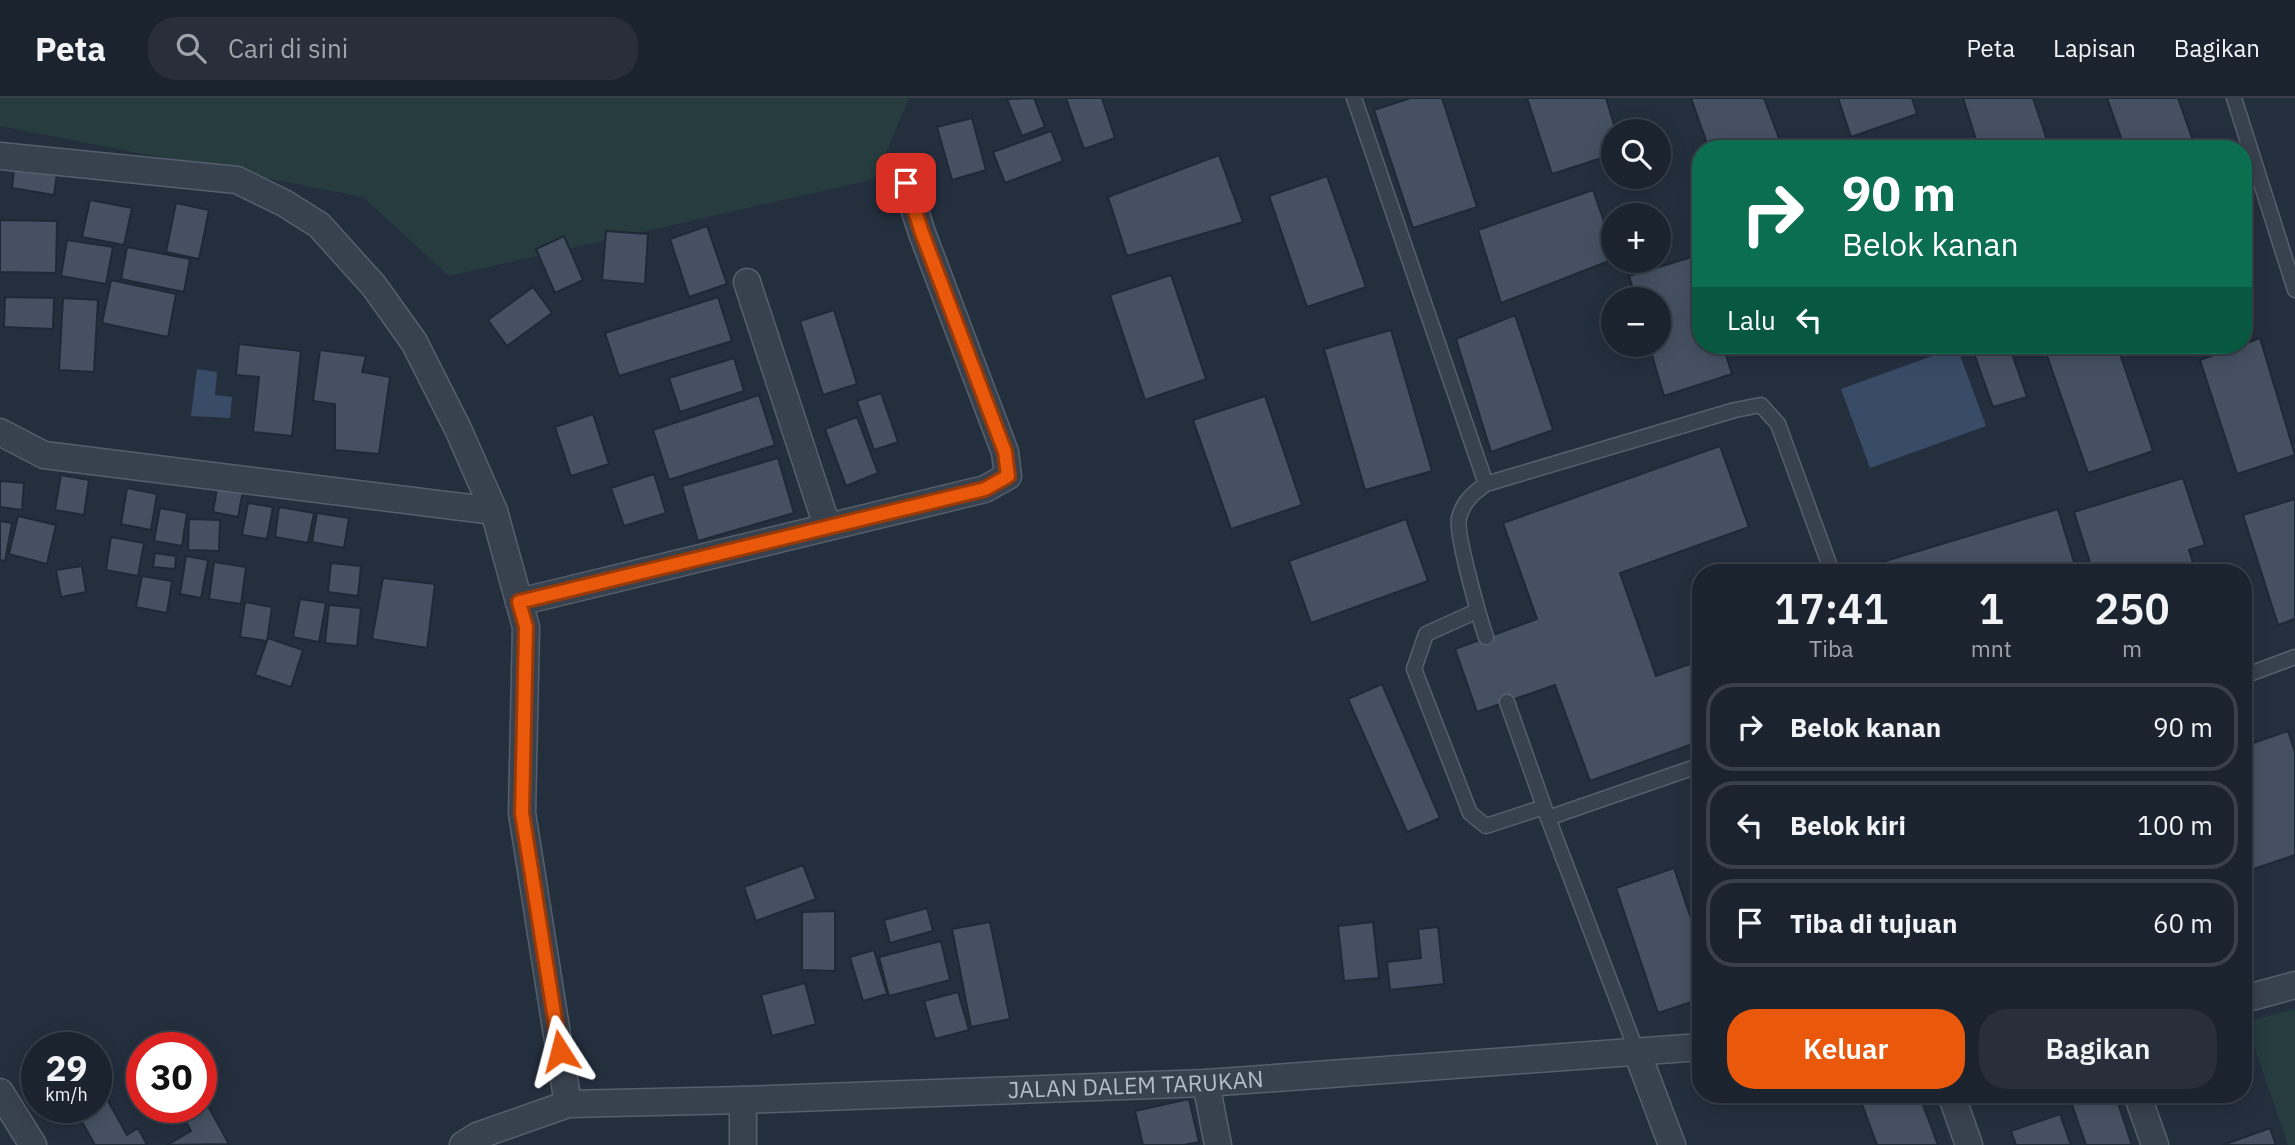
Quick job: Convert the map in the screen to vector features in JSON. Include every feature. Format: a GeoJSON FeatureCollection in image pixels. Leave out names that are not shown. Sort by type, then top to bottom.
{"type":"FeatureCollection","features":[{"type":"Feature","properties":{"kind":"street"},"geometry":{"type":"LineString","coordinates":[[0,156],[237,180],[284,203],[319,225],[374,286],[414,342],[458,429],[494,511],[526,627],[522,813],[568,1104]]}},
{"type":"Feature","properties":{"kind":"street"},"geometry":{"type":"LineString","coordinates":[[519,602],[985,489],[1008,476],[1005,452],[922,233],[906,183]]}},
{"type":"Feature","properties":{"kind":"street"},"geometry":{"type":"LineString","coordinates":[[747,282],[827,526]]}},
{"type":"Feature","properties":{"kind":"street"},"geometry":{"type":"LineString","coordinates":[[0,432],[44,455],[494,511]]}},
{"type":"Feature","properties":{"kind":"street"},"geometry":{"type":"LineString","coordinates":[[2252,997],[2295,985]]}},
{"type":"Feature","properties":{"kind":"street","name":"JALAN DALEM TARUKAN"},"geometry":{"type":"LineString","coordinates":[[463,1145],[477,1136],[568,1104],[1206,1083],[1692,1048]]}},
{"type":"Feature","properties":{"kind":"street"},"geometry":{"type":"LineString","coordinates":[[1637,1052],[1672,1145]]}},
{"type":"Feature","properties":{"kind":"street"},"geometry":{"type":"LineString","coordinates":[[1206,1083],[1218,1145]]}},
{"type":"Feature","properties":{"kind":"street"},"geometry":{"type":"LineString","coordinates":[[0,1092],[33,1145]]}},
{"type":"Feature","properties":{"kind":"street"},"geometry":{"type":"LineString","coordinates":[[743,1100],[743,1145]]}},
{"type":"Feature","properties":{"kind":"street"},"geometry":{"type":"LineString","coordinates":[[1954,1103],[1969,1145]]}},
{"type":"Feature","properties":{"kind":"street"},"geometry":{"type":"LineString","coordinates":[[2140,1103],[2155,1145]]}},
{"type":"Feature","properties":{"kind":"lane"},"geometry":{"type":"LineString","coordinates":[[1354,98],[1486,484]]}},
{"type":"Feature","properties":{"kind":"lane"},"geometry":{"type":"LineString","coordinates":[[2234,98],[2247,140]]}},
{"type":"Feature","properties":{"kind":"lane"},"geometry":{"type":"LineString","coordinates":[[2252,155],[2295,290]]}},
{"type":"Feature","properties":{"kind":"lane"},"geometry":{"type":"LineString","coordinates":[[1486,637],[1477,611],[1458,520],[1469,497],[1486,484],[1735,410],[1761,405],[1778,424],[1829,564]]}},
{"type":"Feature","properties":{"kind":"lane"},"geometry":{"type":"LineString","coordinates":[[1477,611],[1426,634],[1414,669],[1470,813],[1486,826],[1546,812],[1692,768]]}},
{"type":"Feature","properties":{"kind":"lane"},"geometry":{"type":"LineString","coordinates":[[2252,673],[2295,657]]}},
{"type":"Feature","properties":{"kind":"lane"},"geometry":{"type":"LineString","coordinates":[[1507,702],[1637,1052]]}},
{"type":"Feature","properties":{"kind":"green space"},"geometry":{"type":"Polygon","coordinates":[[[0,98],[909,98],[875,179],[449,276],[363,197],[0,126],[0,98]]]}},
{"type":"Feature","properties":{"kind":"green space"},"geometry":{"type":"Polygon","coordinates":[[[2295,1009],[2295,1145],[2288,1145],[2252,1040],[2252,1020],[2295,1009]]]}},
{"type":"Feature","properties":{"kind":"water"},"geometry":{"type":"Polygon","coordinates":[[[1938,354],[1960,354],[1986,426],[1870,468],[1841,389],[1938,354]]]}},
{"type":"Feature","properties":{"kind":"water"},"geometry":{"type":"Polygon","coordinates":[[[197,369],[217,372],[215,395],[232,397],[230,418],[191,416],[197,369]]]}},
{"type":"Feature","properties":{"kind":"building"},"geometry":{"type":"Polygon","coordinates":[[[1034,98],[1045,127],[1022,136],[1007,99],[1034,98]]]}},
{"type":"Feature","properties":{"kind":"building"},"geometry":{"type":"Polygon","coordinates":[[[1066,98],[1102,98],[1115,138],[1084,149],[1066,98]]]}},
{"type":"Feature","properties":{"kind":"building"},"geometry":{"type":"Polygon","coordinates":[[[1411,98],[1442,98],[1477,207],[1413,228],[1374,110],[1411,98]]]}},
{"type":"Feature","properties":{"kind":"building"},"geometry":{"type":"Polygon","coordinates":[[[1527,98],[1606,98],[1612,119],[1601,119],[1601,158],[1552,174],[1527,98]]]}},
{"type":"Feature","properties":{"kind":"building"},"geometry":{"type":"Polygon","coordinates":[[[1691,98],[1764,98],[1780,140],[1706,140],[1691,98]]]}},
{"type":"Feature","properties":{"kind":"building"},"geometry":{"type":"Polygon","coordinates":[[[1838,98],[1912,98],[1917,114],[1851,137],[1838,98]]]}},
{"type":"Feature","properties":{"kind":"building"},"geometry":{"type":"Polygon","coordinates":[[[1963,98],[2033,98],[2047,140],[1976,140],[1963,98]]]}},
{"type":"Feature","properties":{"kind":"building"},"geometry":{"type":"Polygon","coordinates":[[[2107,98],[2178,98],[2193,140],[2122,140],[2107,98]]]}},
{"type":"Feature","properties":{"kind":"building"},"geometry":{"type":"Polygon","coordinates":[[[972,118],[986,170],[952,180],[937,127],[972,118]]]}},
{"type":"Feature","properties":{"kind":"building"},"geometry":{"type":"Polygon","coordinates":[[[1051,131],[1063,161],[1005,183],[993,152],[1051,131]]]}},
{"type":"Feature","properties":{"kind":"building"},"geometry":{"type":"Polygon","coordinates":[[[1219,155],[1243,222],[1127,256],[1108,197],[1219,155]]]}},
{"type":"Feature","properties":{"kind":"building"},"geometry":{"type":"Polygon","coordinates":[[[15,160],[58,167],[54,195],[12,188],[15,160]]]}},
{"type":"Feature","properties":{"kind":"building"},"geometry":{"type":"Polygon","coordinates":[[[1327,176],[1366,287],[1307,307],[1269,196],[1327,176]]]}},
{"type":"Feature","properties":{"kind":"building"},"geometry":{"type":"Polygon","coordinates":[[[1593,190],[1601,213],[1601,264],[1501,303],[1478,230],[1593,190]]]}},
{"type":"Feature","properties":{"kind":"building"},"geometry":{"type":"Polygon","coordinates":[[[90,200],[132,208],[124,245],[82,237],[90,200]]]}},
{"type":"Feature","properties":{"kind":"building"},"geometry":{"type":"Polygon","coordinates":[[[176,203],[209,210],[199,259],[166,252],[176,203]]]}},
{"type":"Feature","properties":{"kind":"building"},"geometry":{"type":"Polygon","coordinates":[[[0,220],[57,221],[56,273],[0,272],[0,220]]]}},
{"type":"Feature","properties":{"kind":"building"},"geometry":{"type":"Polygon","coordinates":[[[707,226],[727,284],[689,297],[670,239],[707,226]]]}},
{"type":"Feature","properties":{"kind":"building"},"geometry":{"type":"Polygon","coordinates":[[[606,231],[648,234],[645,284],[602,280],[606,231]]]}},
{"type":"Feature","properties":{"kind":"building"},"geometry":{"type":"Polygon","coordinates":[[[564,236],[583,280],[555,293],[536,249],[564,236]]]}},
{"type":"Feature","properties":{"kind":"building"},"geometry":{"type":"Polygon","coordinates":[[[67,240],[113,247],[106,284],[61,276],[67,240]]]}},
{"type":"Feature","properties":{"kind":"building"},"geometry":{"type":"Polygon","coordinates":[[[127,247],[190,259],[184,292],[121,279],[127,247]]]}},
{"type":"Feature","properties":{"kind":"building"},"geometry":{"type":"Polygon","coordinates":[[[1692,257],[1692,354],[1726,354],[1732,374],[1664,396],[1653,357],[1671,357],[1671,287],[1632,287],[1629,276],[1639,273],[1671,273],[1671,263],[1692,257]]]}},
{"type":"Feature","properties":{"kind":"building"},"geometry":{"type":"Polygon","coordinates":[[[1171,275],[1206,379],[1145,400],[1110,295],[1171,275]]]}},
{"type":"Feature","properties":{"kind":"building"},"geometry":{"type":"Polygon","coordinates":[[[111,280],[176,294],[168,337],[102,323],[111,280]]]}},
{"type":"Feature","properties":{"kind":"building"},"geometry":{"type":"Polygon","coordinates":[[[533,287],[552,313],[507,346],[488,320],[533,287]]]}},
{"type":"Feature","properties":{"kind":"building"},"geometry":{"type":"Polygon","coordinates":[[[5,297],[54,298],[53,329],[4,327],[5,297]]]}},
{"type":"Feature","properties":{"kind":"building"},"geometry":{"type":"Polygon","coordinates":[[[718,297],[732,341],[619,376],[605,333],[718,297]]]}},
{"type":"Feature","properties":{"kind":"building"},"geometry":{"type":"Polygon","coordinates":[[[63,298],[98,300],[94,372],[59,370],[63,298]]]}},
{"type":"Feature","properties":{"kind":"building"},"geometry":{"type":"Polygon","coordinates":[[[834,310],[857,384],[823,395],[800,321],[834,310]]]}},
{"type":"Feature","properties":{"kind":"building"},"geometry":{"type":"Polygon","coordinates":[[[1515,315],[1553,430],[1491,452],[1456,339],[1515,315]]]}},
{"type":"Feature","properties":{"kind":"building"},"geometry":{"type":"Polygon","coordinates":[[[1391,330],[1432,471],[1365,490],[1324,349],[1391,330]]]}},
{"type":"Feature","properties":{"kind":"building"},"geometry":{"type":"Polygon","coordinates":[[[2260,338],[2295,455],[2237,474],[2200,360],[2216,354],[2252,354],[2252,341],[2260,338]]]}},
{"type":"Feature","properties":{"kind":"building"},"geometry":{"type":"Polygon","coordinates":[[[239,344],[301,351],[292,436],[253,432],[259,377],[236,375],[239,344]]]}},
{"type":"Feature","properties":{"kind":"building"},"geometry":{"type":"Polygon","coordinates":[[[320,350],[366,356],[362,372],[390,377],[379,454],[335,450],[335,404],[313,401],[320,350]]]}},
{"type":"Feature","properties":{"kind":"building"},"geometry":{"type":"Polygon","coordinates":[[[1974,354],[2012,354],[2027,397],[1993,407],[1974,354]]]}},
{"type":"Feature","properties":{"kind":"building"},"geometry":{"type":"Polygon","coordinates":[[[2046,354],[2120,354],[2153,451],[2088,473],[2046,354]]]}},
{"type":"Feature","properties":{"kind":"building"},"geometry":{"type":"Polygon","coordinates":[[[734,358],[744,391],[680,412],[669,378],[734,358]]]}},
{"type":"Feature","properties":{"kind":"building"},"geometry":{"type":"Polygon","coordinates":[[[881,393],[898,442],[874,450],[857,401],[881,393]]]}},
{"type":"Feature","properties":{"kind":"building"},"geometry":{"type":"Polygon","coordinates":[[[759,395],[775,445],[669,480],[653,430],[759,395]]]}},
{"type":"Feature","properties":{"kind":"building"},"geometry":{"type":"Polygon","coordinates":[[[1265,396],[1302,505],[1231,529],[1193,420],[1265,396]]]}},
{"type":"Feature","properties":{"kind":"building"},"geometry":{"type":"Polygon","coordinates":[[[593,414],[609,464],[571,476],[555,427],[593,414]]]}},
{"type":"Feature","properties":{"kind":"building"},"geometry":{"type":"Polygon","coordinates":[[[857,417],[878,473],[846,486],[825,429],[857,417]]]}},
{"type":"Feature","properties":{"kind":"building"},"geometry":{"type":"Polygon","coordinates":[[[1720,446],[1749,527],[1620,573],[1656,676],[1692,663],[1692,744],[1590,781],[1555,685],[1477,712],[1455,649],[1537,619],[1503,523],[1720,446]]]}},
{"type":"Feature","properties":{"kind":"building"},"geometry":{"type":"Polygon","coordinates":[[[778,458],[794,513],[698,541],[682,486],[778,458]]]}},
{"type":"Feature","properties":{"kind":"building"},"geometry":{"type":"Polygon","coordinates":[[[654,474],[666,513],[624,526],[611,488],[654,474]]]}},
{"type":"Feature","properties":{"kind":"building"},"geometry":{"type":"Polygon","coordinates":[[[61,475],[89,480],[84,515],[55,510],[61,475]]]}},
{"type":"Feature","properties":{"kind":"building"},"geometry":{"type":"Polygon","coordinates":[[[2183,478],[2205,545],[2189,550],[2193,564],[2090,564],[2074,512],[2183,478]]]}},
{"type":"Feature","properties":{"kind":"building"},"geometry":{"type":"Polygon","coordinates":[[[0,481],[24,483],[22,510],[0,507],[0,481]]]}},
{"type":"Feature","properties":{"kind":"building"},"geometry":{"type":"Polygon","coordinates":[[[218,482],[244,486],[238,517],[213,512],[218,482]]]}},
{"type":"Feature","properties":{"kind":"building"},"geometry":{"type":"Polygon","coordinates":[[[127,488],[157,494],[151,530],[121,524],[127,488]]]}},
{"type":"Feature","properties":{"kind":"building"},"geometry":{"type":"Polygon","coordinates":[[[2295,499],[2295,619],[2278,625],[2243,515],[2295,499]]]}},
{"type":"Feature","properties":{"kind":"building"},"geometry":{"type":"Polygon","coordinates":[[[248,503],[273,507],[267,539],[242,535],[248,503]]]}},
{"type":"Feature","properties":{"kind":"building"},"geometry":{"type":"Polygon","coordinates":[[[279,507],[314,513],[308,543],[275,537],[279,507]]]}},
{"type":"Feature","properties":{"kind":"building"},"geometry":{"type":"Polygon","coordinates":[[[160,508],[187,513],[182,546],[154,541],[160,508]]]}},
{"type":"Feature","properties":{"kind":"building"},"geometry":{"type":"Polygon","coordinates":[[[2058,509],[2075,564],[1875,564],[2058,509]]]}},
{"type":"Feature","properties":{"kind":"building"},"geometry":{"type":"Polygon","coordinates":[[[317,513],[349,518],[344,548],[312,542],[317,513]]]}},
{"type":"Feature","properties":{"kind":"building"},"geometry":{"type":"Polygon","coordinates":[[[18,516],[56,525],[47,564],[9,554],[18,516]]]}},
{"type":"Feature","properties":{"kind":"building"},"geometry":{"type":"Polygon","coordinates":[[[189,519],[220,520],[219,551],[188,550],[189,519]]]}},
{"type":"Feature","properties":{"kind":"building"},"geometry":{"type":"Polygon","coordinates":[[[1406,519],[1428,581],[1311,623],[1289,561],[1406,519]]]}},
{"type":"Feature","properties":{"kind":"building"},"geometry":{"type":"Polygon","coordinates":[[[0,521],[12,523],[5,561],[0,560],[0,521]]]}},
{"type":"Feature","properties":{"kind":"building"},"geometry":{"type":"Polygon","coordinates":[[[111,537],[144,543],[138,576],[106,570],[111,537]]]}},
{"type":"Feature","properties":{"kind":"building"},"geometry":{"type":"Polygon","coordinates":[[[155,553],[176,556],[175,569],[153,567],[155,553]]]}},
{"type":"Feature","properties":{"kind":"building"},"geometry":{"type":"Polygon","coordinates":[[[186,556],[208,560],[201,598],[180,594],[186,556]]]}},
{"type":"Feature","properties":{"kind":"building"},"geometry":{"type":"Polygon","coordinates":[[[214,562],[246,567],[241,604],[209,599],[214,562]]]}},
{"type":"Feature","properties":{"kind":"building"},"geometry":{"type":"Polygon","coordinates":[[[331,563],[361,566],[358,596],[328,592],[331,563]]]}},
{"type":"Feature","properties":{"kind":"building"},"geometry":{"type":"Polygon","coordinates":[[[82,566],[86,592],[61,597],[56,570],[82,566]]]}},
{"type":"Feature","properties":{"kind":"building"},"geometry":{"type":"Polygon","coordinates":[[[142,576],[172,581],[167,613],[136,607],[142,576]]]}},
{"type":"Feature","properties":{"kind":"building"},"geometry":{"type":"Polygon","coordinates":[[[383,578],[435,584],[427,648],[372,639],[383,578]]]}},
{"type":"Feature","properties":{"kind":"building"},"geometry":{"type":"Polygon","coordinates":[[[300,599],[326,603],[319,642],[293,637],[300,599]]]}},
{"type":"Feature","properties":{"kind":"building"},"geometry":{"type":"Polygon","coordinates":[[[245,602],[272,607],[267,641],[240,637],[245,602]]]}},
{"type":"Feature","properties":{"kind":"building"},"geometry":{"type":"Polygon","coordinates":[[[329,605],[361,608],[357,646],[325,643],[329,605]]]}},
{"type":"Feature","properties":{"kind":"building"},"geometry":{"type":"Polygon","coordinates":[[[268,638],[303,650],[291,687],[255,675],[268,638]]]}},
{"type":"Feature","properties":{"kind":"building"},"geometry":{"type":"Polygon","coordinates":[[[1382,684],[1440,818],[1407,832],[1348,699],[1382,684]]]}},
{"type":"Feature","properties":{"kind":"building"},"geometry":{"type":"Polygon","coordinates":[[[2288,731],[2295,752],[2295,855],[2252,870],[2252,743],[2288,731]]]}},
{"type":"Feature","properties":{"kind":"building"},"geometry":{"type":"Polygon","coordinates":[[[803,865],[816,899],[756,921],[744,887],[803,865]]]}},
{"type":"Feature","properties":{"kind":"building"},"geometry":{"type":"Polygon","coordinates":[[[1674,868],[1692,921],[1692,1002],[1658,1013],[1616,888],[1674,868]]]}},
{"type":"Feature","properties":{"kind":"building"},"geometry":{"type":"Polygon","coordinates":[[[927,908],[933,931],[890,943],[884,920],[927,908]]]}},
{"type":"Feature","properties":{"kind":"building"},"geometry":{"type":"Polygon","coordinates":[[[835,911],[835,971],[802,970],[802,912],[835,911]]]}},
{"type":"Feature","properties":{"kind":"building"},"geometry":{"type":"Polygon","coordinates":[[[990,922],[1010,1019],[971,1027],[952,929],[990,922]]]}},
{"type":"Feature","properties":{"kind":"building"},"geometry":{"type":"Polygon","coordinates":[[[1373,922],[1379,978],[1344,981],[1338,926],[1373,922]]]}},
{"type":"Feature","properties":{"kind":"building"},"geometry":{"type":"Polygon","coordinates":[[[1438,927],[1444,984],[1390,990],[1387,962],[1421,958],[1418,929],[1438,927]]]}},
{"type":"Feature","properties":{"kind":"building"},"geometry":{"type":"Polygon","coordinates":[[[941,941],[950,980],[889,996],[879,957],[941,941]]]}},
{"type":"Feature","properties":{"kind":"building"},"geometry":{"type":"Polygon","coordinates":[[[874,950],[887,994],[863,1001],[850,957],[874,950]]]}},
{"type":"Feature","properties":{"kind":"building"},"geometry":{"type":"Polygon","coordinates":[[[805,983],[816,1024],[772,1036],[761,995],[805,983]]]}},
{"type":"Feature","properties":{"kind":"building"},"geometry":{"type":"Polygon","coordinates":[[[958,992],[969,1030],[935,1039],[924,1001],[958,992]]]}},
{"type":"Feature","properties":{"kind":"building"},"geometry":{"type":"Polygon","coordinates":[[[1189,1099],[1199,1142],[1184,1145],[1143,1145],[1135,1111],[1189,1099]]]}},
{"type":"Feature","properties":{"kind":"building"},"geometry":{"type":"Polygon","coordinates":[[[1862,1103],[1922,1103],[1938,1145],[1877,1145],[1862,1103]]]}},
{"type":"Feature","properties":{"kind":"building"},"geometry":{"type":"Polygon","coordinates":[[[2118,1103],[2132,1145],[2086,1145],[2072,1105],[2118,1103]]]}},
{"type":"Feature","properties":{"kind":"building"},"geometry":{"type":"Polygon","coordinates":[[[112,1108],[127,1135],[138,1128],[147,1145],[95,1145],[83,1123],[112,1123],[112,1108]]]}},
{"type":"Feature","properties":{"kind":"building"},"geometry":{"type":"Polygon","coordinates":[[[2060,1114],[2071,1145],[2016,1145],[2011,1131],[2060,1114]]]}},
{"type":"Feature","properties":{"kind":"building"},"geometry":{"type":"Polygon","coordinates":[[[217,1122],[229,1144],[167,1145],[191,1131],[187,1123],[217,1122]]]}},
{"type":"Feature","properties":{"kind":"building"},"geometry":{"type":"Polygon","coordinates":[[[2270,1128],[2276,1145],[2223,1145],[2270,1128]]]}},
{"type":"Feature","properties":{"kind":"route"},"geometry":{"type":"LineString","coordinates":[[560,1051],[522,813],[526,627],[519,602],[985,489],[1008,476],[1005,452],[922,233],[906,183]]}}]}
